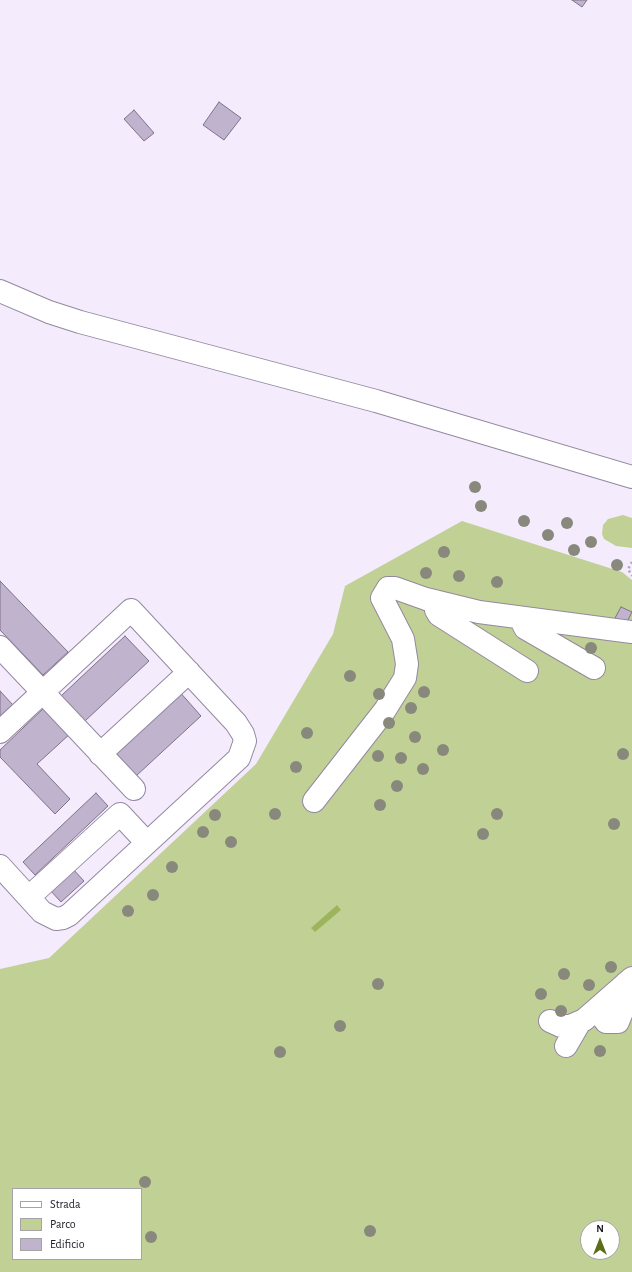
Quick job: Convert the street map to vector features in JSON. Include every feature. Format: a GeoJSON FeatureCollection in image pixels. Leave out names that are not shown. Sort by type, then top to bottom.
{"type":"FeatureCollection","features":[{"type":"Feature","properties":{"kind":"street"},"geometry":{"type":"LineString","coordinates":[[0,291],[49,312],[80,322],[376,401],[627,475],[627,487],[632,494]]}},
{"type":"Feature","properties":{"kind":"street"},"geometry":{"type":"LineString","coordinates":[[314,801],[385,710],[405,678],[406,653],[403,640],[382,598],[388,588],[395,588],[435,601],[479,612],[632,632]]}},
{"type":"Feature","properties":{"kind":"street"},"geometry":{"type":"LineString","coordinates":[[435,601],[436,610],[439,615],[527,671]]}},
{"type":"Feature","properties":{"kind":"street"},"geometry":{"type":"LineString","coordinates":[[0,732],[131,610],[240,728],[245,741],[243,751],[239,758],[70,915],[56,919],[49,917],[0,866]]}},
{"type":"Feature","properties":{"kind":"street"},"geometry":{"type":"LineString","coordinates":[[523,618],[523,624],[526,628],[594,668]]}},
{"type":"Feature","properties":{"kind":"street"},"geometry":{"type":"LineString","coordinates":[[0,647],[134,789]]}},
{"type":"Feature","properties":{"kind":"street"},"geometry":{"type":"LineString","coordinates":[[100,754],[189,672]]}},
{"type":"Feature","properties":{"kind":"street"},"geometry":{"type":"LineString","coordinates":[[29,897],[120,814],[147,843]]}},
{"type":"Feature","properties":{"kind":"street"},"geometry":{"type":"LineString","coordinates":[[550,1021],[561,1026],[570,1026],[580,1022],[629,980]]}},
{"type":"Feature","properties":{"kind":"street"},"geometry":{"type":"LineString","coordinates":[[566,1046],[580,1022]]}},
{"type":"Feature","properties":{"kind":"path"},"geometry":{"type":"LineString","coordinates":[[632,562],[628,569],[632,576]]}},
{"type":"Feature","properties":{"kind":"green space"},"geometry":{"type":"Polygon","coordinates":[[[623,515],[632,518],[632,548],[616,546],[604,539],[602,534],[603,525],[608,519],[623,515]]]}},
{"type":"Feature","properties":{"kind":"green space"},"geometry":{"type":"Polygon","coordinates":[[[462,521],[622,572],[632,580],[632,1272],[0,1272],[0,969],[49,958],[256,764],[333,634],[345,586],[462,521]]]}},
{"type":"Feature","properties":{"kind":"shaded area"},"geometry":{"type":"Polygon","coordinates":[[[337,905],[341,910],[315,932],[311,928],[337,905]]]}},
{"type":"Feature","properties":{"kind":"building"},"geometry":{"type":"Polygon","coordinates":[[[572,0],[587,0],[582,7],[572,0]]]}},
{"type":"Feature","properties":{"kind":"building"},"geometry":{"type":"Polygon","coordinates":[[[219,102],[241,118],[224,140],[203,125],[219,102]]]}},
{"type":"Feature","properties":{"kind":"building"},"geometry":{"type":"Polygon","coordinates":[[[134,110],[154,133],[144,141],[124,119],[134,110]]]}},
{"type":"Feature","properties":{"kind":"building"},"geometry":{"type":"Polygon","coordinates":[[[0,581],[68,652],[43,675],[0,630],[0,581]]]}},
{"type":"Feature","properties":{"kind":"building"},"geometry":{"type":"Polygon","coordinates":[[[621,607],[632,612],[626,624],[615,618],[621,607]]]}},
{"type":"Feature","properties":{"kind":"building"},"geometry":{"type":"Polygon","coordinates":[[[125,636],[149,661],[85,721],[61,696],[125,636]]]}},
{"type":"Feature","properties":{"kind":"building"},"geometry":{"type":"Polygon","coordinates":[[[178,690],[201,716],[136,776],[113,751],[178,690]]]}},
{"type":"Feature","properties":{"kind":"building"},"geometry":{"type":"Polygon","coordinates":[[[0,691],[13,705],[0,717],[0,691]]]}},
{"type":"Feature","properties":{"kind":"building"},"geometry":{"type":"Polygon","coordinates":[[[45,707],[71,733],[37,764],[70,799],[55,814],[0,757],[0,750],[45,707]]]}},
{"type":"Feature","properties":{"kind":"building"},"geometry":{"type":"Polygon","coordinates":[[[96,793],[108,806],[35,875],[23,862],[96,793]]]}},
{"type":"Feature","properties":{"kind":"building"},"geometry":{"type":"Polygon","coordinates":[[[72,868],[84,881],[61,902],[49,889],[72,868]]]}}]}
